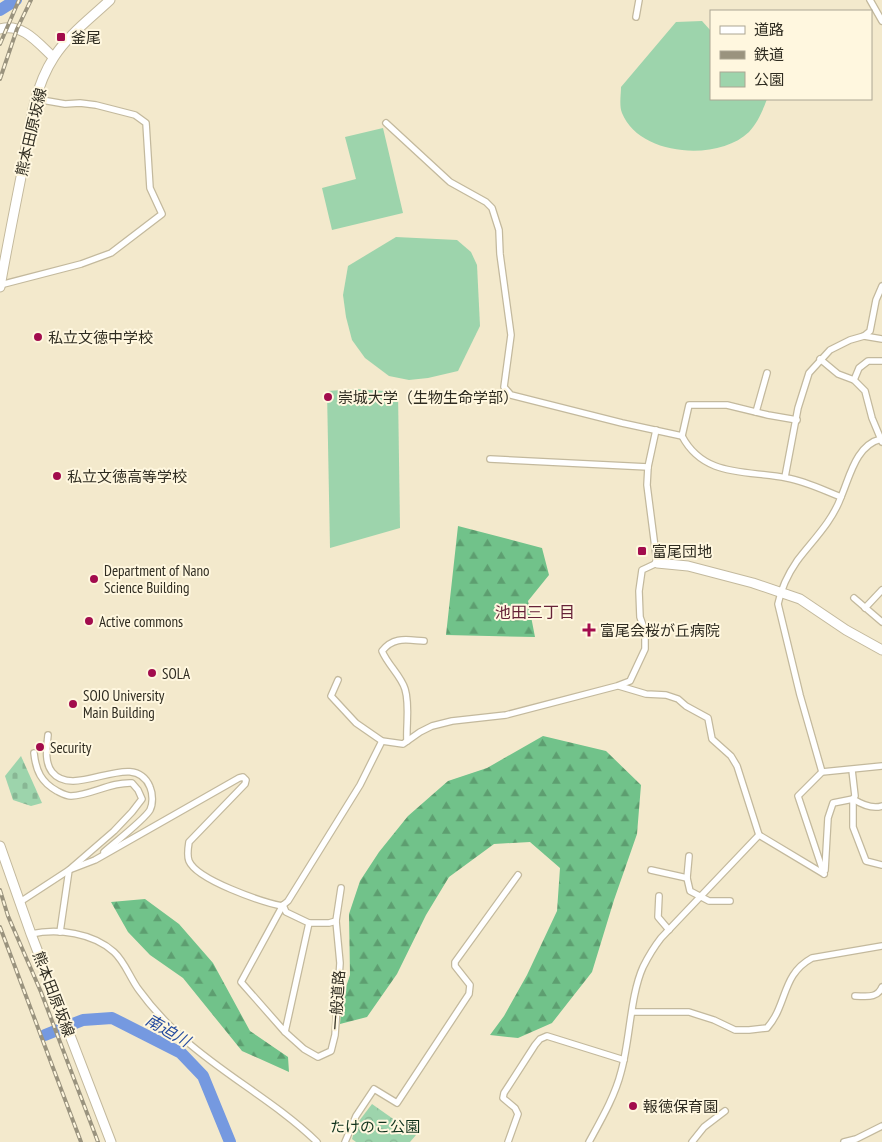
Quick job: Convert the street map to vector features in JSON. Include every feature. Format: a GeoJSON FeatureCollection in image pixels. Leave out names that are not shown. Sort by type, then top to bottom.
{"type":"FeatureCollection","features":[{"type":"Feature","properties":{"kind":"main road","name":"熊本田原坂線"},"geometry":{"type":"LineString","coordinates":[[0,286],[36,99],[53,58],[68,39],[110,0]]}},
{"type":"Feature","properties":{"kind":"main road"},"geometry":{"type":"LineString","coordinates":[[0,29],[11,28],[24,31],[53,58]]}},
{"type":"Feature","properties":{"kind":"main road"},"geometry":{"type":"LineString","coordinates":[[657,563],[688,566],[800,599],[846,630],[882,650]]}},
{"type":"Feature","properties":{"kind":"main road","name":"熊本田原坂線"},"geometry":{"type":"LineString","coordinates":[[0,846],[31,934],[111,1142]]}},
{"type":"Feature","properties":{"kind":"street"},"geometry":{"type":"LineString","coordinates":[[636,17],[639,0]]}},
{"type":"Feature","properties":{"kind":"street"},"geometry":{"type":"LineString","coordinates":[[870,0],[882,21]]}},
{"type":"Feature","properties":{"kind":"street"},"geometry":{"type":"LineString","coordinates":[[0,286],[82,264],[111,253],[162,214],[150,188],[146,123],[135,116],[96,105],[65,104],[36,99]]}},
{"type":"Feature","properties":{"kind":"street"},"geometry":{"type":"LineString","coordinates":[[386,123],[450,182],[486,202],[492,208],[499,230],[500,254],[511,335],[504,386],[511,395],[682,436]]}},
{"type":"Feature","properties":{"kind":"street"},"geometry":{"type":"LineString","coordinates":[[785,478],[798,408],[810,373],[820,359],[830,350],[850,340],[864,336],[870,331],[882,286]]}},
{"type":"Feature","properties":{"kind":"street"},"geometry":{"type":"LineString","coordinates":[[864,336],[882,339]]}},
{"type":"Feature","properties":{"kind":"street"},"geometry":{"type":"LineString","coordinates":[[820,359],[838,374],[854,380],[865,390],[872,418],[881,441],[871,442],[858,455],[841,498],[829,521],[796,563],[781,592],[778,604],[800,695],[822,772]]}},
{"type":"Feature","properties":{"kind":"street"},"geometry":{"type":"LineString","coordinates":[[854,380],[859,368],[868,361],[882,361]]}},
{"type":"Feature","properties":{"kind":"street"},"geometry":{"type":"LineString","coordinates":[[756,412],[767,373]]}},
{"type":"Feature","properties":{"kind":"street"},"geometry":{"type":"LineString","coordinates":[[797,420],[727,404],[689,405],[682,436],[689,449],[708,464],[727,470],[785,478],[808,484],[841,498]]}},
{"type":"Feature","properties":{"kind":"street"},"geometry":{"type":"LineString","coordinates":[[338,680],[331,696],[356,722],[382,741],[403,744],[432,726],[452,721],[506,715],[630,681],[645,649],[646,631],[640,617],[639,600],[642,570],[657,563],[647,485],[648,467],[656,430]]}},
{"type":"Feature","properties":{"kind":"street"},"geometry":{"type":"LineString","coordinates":[[490,459],[648,467]]}},
{"type":"Feature","properties":{"kind":"street"},"geometry":{"type":"LineString","coordinates":[[865,608],[882,590]]}},
{"type":"Feature","properties":{"kind":"street"},"geometry":{"type":"LineString","coordinates":[[854,598],[882,622]]}},
{"type":"Feature","properties":{"kind":"street"},"geometry":{"type":"LineString","coordinates":[[406,741],[407,706],[405,688],[386,662],[382,651],[388,644],[400,640],[424,641]]}},
{"type":"Feature","properties":{"kind":"street"},"geometry":{"type":"LineString","coordinates":[[617,686],[646,694],[666,695],[678,699],[686,706],[708,718],[712,739],[731,756],[737,766],[759,835],[824,874]]}},
{"type":"Feature","properties":{"kind":"street"},"geometry":{"type":"LineString","coordinates":[[48,734],[48,763],[53,773],[65,780],[80,781],[123,772],[135,772],[146,779],[151,789],[150,810],[95,860]]}},
{"type":"Feature","properties":{"kind":"street"},"geometry":{"type":"LineString","coordinates":[[70,870],[95,860],[230,783],[243,778],[246,780],[245,784],[189,842],[189,861],[195,869],[221,885],[269,904],[282,906],[288,902],[342,815],[382,741]]}},
{"type":"Feature","properties":{"kind":"street"},"geometry":{"type":"LineString","coordinates":[[20,902],[70,870],[114,831],[142,798],[132,783],[120,782],[70,796],[60,792],[42,780],[35,767],[34,753]]}},
{"type":"Feature","properties":{"kind":"street"},"geometry":{"type":"LineString","coordinates":[[824,874],[798,796],[822,772],[882,766]]}},
{"type":"Feature","properties":{"kind":"street"},"geometry":{"type":"LineString","coordinates":[[852,770],[855,796],[853,799],[854,827],[866,861],[882,865]]}},
{"type":"Feature","properties":{"kind":"street"},"geometry":{"type":"LineString","coordinates":[[824,874],[828,818],[833,803],[853,799],[878,808],[882,806]]}},
{"type":"Feature","properties":{"kind":"street"},"geometry":{"type":"LineString","coordinates":[[589,1142],[618,1084],[642,969],[651,951],[700,896],[759,835]]}},
{"type":"Feature","properties":{"kind":"street"},"geometry":{"type":"LineString","coordinates":[[689,856],[687,878],[690,891],[708,901],[730,901]]}},
{"type":"Feature","properties":{"kind":"street"},"geometry":{"type":"LineString","coordinates":[[60,932],[70,870]]}},
{"type":"Feature","properties":{"kind":"street"},"geometry":{"type":"LineString","coordinates":[[651,870],[687,878]]}},
{"type":"Feature","properties":{"kind":"street"},"geometry":{"type":"LineString","coordinates":[[345,1142],[362,1104],[374,1089],[397,1103],[470,994],[470,986],[455,966],[455,962],[518,875]]}},
{"type":"Feature","properties":{"kind":"street"},"geometry":{"type":"LineString","coordinates":[[282,906],[286,912],[309,924],[336,921],[342,888]]}},
{"type":"Feature","properties":{"kind":"street"},"geometry":{"type":"LineString","coordinates":[[659,896],[658,917],[669,930]]}},
{"type":"Feature","properties":{"kind":"street","name":"一般道路"},"geometry":{"type":"LineString","coordinates":[[282,906],[241,982],[285,1032],[304,1049],[318,1057],[331,1050],[335,1035],[340,963],[336,921]]}},
{"type":"Feature","properties":{"kind":"street"},"geometry":{"type":"LineString","coordinates":[[285,1032],[309,924]]}},
{"type":"Feature","properties":{"kind":"street"},"geometry":{"type":"LineString","coordinates":[[31,934],[46,931],[73,933],[97,941],[114,952],[160,1017],[186,1040],[297,1123],[317,1142]]}},
{"type":"Feature","properties":{"kind":"street"},"geometry":{"type":"LineString","coordinates":[[633,1012],[689,1012],[714,1020],[735,1030],[767,1028],[776,1017],[794,971],[804,963],[812,958],[882,946]]}},
{"type":"Feature","properties":{"kind":"street"},"geometry":{"type":"LineString","coordinates":[[855,996],[873,996],[880,992],[882,987]]}},
{"type":"Feature","properties":{"kind":"street"},"geometry":{"type":"LineString","coordinates":[[508,1142],[518,1114],[515,1108],[503,1098],[504,1093],[524,1060],[540,1039],[547,1036],[558,1038],[624,1060]]}},
{"type":"Feature","properties":{"kind":"street"},"geometry":{"type":"LineString","coordinates":[[692,1142],[704,1127],[725,1111]]}},
{"type":"Feature","properties":{"kind":"street"},"geometry":{"type":"LineString","coordinates":[[844,1142],[856,1139],[882,1126]]}},
{"type":"Feature","properties":{"kind":"green space"},"geometry":{"type":"Polygon","coordinates":[[[702,21],[710,30],[710,100],[767,100],[760,117],[749,132],[735,142],[718,148],[700,151],[680,150],[661,146],[645,138],[631,127],[622,113],[620,104],[621,87],[676,22],[702,21]]]}},
{"type":"Feature","properties":{"kind":"green space"},"geometry":{"type":"Polygon","coordinates":[[[383,128],[403,213],[332,230],[322,188],[356,179],[345,137],[383,128]]]}},
{"type":"Feature","properties":{"kind":"green space"},"geometry":{"type":"Polygon","coordinates":[[[396,237],[457,240],[471,252],[477,265],[480,326],[458,371],[409,380],[389,376],[365,358],[352,340],[343,295],[348,266],[396,237]]]}},
{"type":"Feature","properties":{"kind":"green space"},"geometry":{"type":"Polygon","coordinates":[[[357,389],[398,392],[400,528],[330,548],[327,391],[357,389]]]}},
{"type":"Feature","properties":{"kind":"green space"},"geometry":{"type":"Polygon","coordinates":[[[458,526],[542,548],[549,575],[528,601],[535,637],[446,635],[458,526]]]}},
{"type":"Feature","properties":{"kind":"green space"},"geometry":{"type":"Polygon","coordinates":[[[543,736],[606,751],[641,785],[637,834],[592,972],[552,1023],[518,1038],[490,1035],[504,1016],[527,975],[557,911],[560,868],[530,842],[494,844],[449,877],[426,915],[397,974],[367,1017],[340,1024],[342,999],[350,975],[349,914],[360,881],[379,852],[408,816],[448,781],[487,768],[543,736]]]}},
{"type":"Feature","properties":{"kind":"green space"},"geometry":{"type":"Polygon","coordinates":[[[21,756],[42,803],[31,806],[13,800],[5,776],[21,756]]]}},
{"type":"Feature","properties":{"kind":"green space"},"geometry":{"type":"Polygon","coordinates":[[[145,899],[179,924],[213,963],[250,1031],[288,1057],[289,1072],[242,1051],[183,978],[150,955],[128,932],[111,902],[145,899]]]}},
{"type":"Feature","properties":{"kind":"green space","name":"たけのこ公園"},"geometry":{"type":"Polygon","coordinates":[[[372,1104],[416,1135],[410,1142],[356,1142],[352,1139],[356,1125],[372,1104]]]}},
{"type":"Feature","properties":{"kind":"waterway"},"geometry":{"type":"LineString","coordinates":[[0,10],[16,0]]}},
{"type":"Feature","properties":{"kind":"waterway","name":"南迫川"},"geometry":{"type":"LineString","coordinates":[[45,1035],[83,1020],[112,1018],[181,1053],[203,1076],[230,1142]]}},
{"type":"Feature","properties":{"kind":"railway"},"geometry":{"type":"LineString","coordinates":[[0,44],[19,0]]}},
{"type":"Feature","properties":{"kind":"railway"},"geometry":{"type":"LineString","coordinates":[[0,79],[17,29],[31,0]]}},
{"type":"Feature","properties":{"kind":"railway"},"geometry":{"type":"LineString","coordinates":[[0,890],[8,916],[41,992],[98,1142]]}},
{"type":"Feature","properties":{"kind":"railway"},"geometry":{"type":"LineString","coordinates":[[0,927],[81,1142]]}},
{"type":"Feature","properties":{"kind":"place","name":"釜尾"},"geometry":{"type":"Point","coordinates":[61,37]}},
{"type":"Feature","properties":{"kind":"place","name":"私立文徳中学校"},"geometry":{"type":"Point","coordinates":[38,337]}},
{"type":"Feature","properties":{"kind":"place","name":"崇城大学（生物生命学部）"},"geometry":{"type":"Point","coordinates":[328,397]}},
{"type":"Feature","properties":{"kind":"place","name":"私立文徳高等学校"},"geometry":{"type":"Point","coordinates":[57,476]}},
{"type":"Feature","properties":{"kind":"place","name":"富尾団地"},"geometry":{"type":"Point","coordinates":[642,551]}},
{"type":"Feature","properties":{"kind":"place","name":"Department of Nano Science Building"},"geometry":{"type":"Point","coordinates":[94,579]}},
{"type":"Feature","properties":{"kind":"place","name":"Active commons"},"geometry":{"type":"Point","coordinates":[89,621]}},
{"type":"Feature","properties":{"kind":"place","name":"富尾会桜が丘病院"},"geometry":{"type":"Point","coordinates":[589,630]}},
{"type":"Feature","properties":{"kind":"place","name":"SOLA"},"geometry":{"type":"Point","coordinates":[152,673]}},
{"type":"Feature","properties":{"kind":"place","name":"SOJO University Main Building"},"geometry":{"type":"Point","coordinates":[73,704]}},
{"type":"Feature","properties":{"kind":"place","name":"Security"},"geometry":{"type":"Point","coordinates":[40,747]}},
{"type":"Feature","properties":{"kind":"place","name":"報徳保育園"},"geometry":{"type":"Point","coordinates":[633,1106]}},
{"type":"Feature","properties":{"kind":"district","name":"池田三丁目"},"geometry":{"type":"Point","coordinates":[535,612]}}]}
